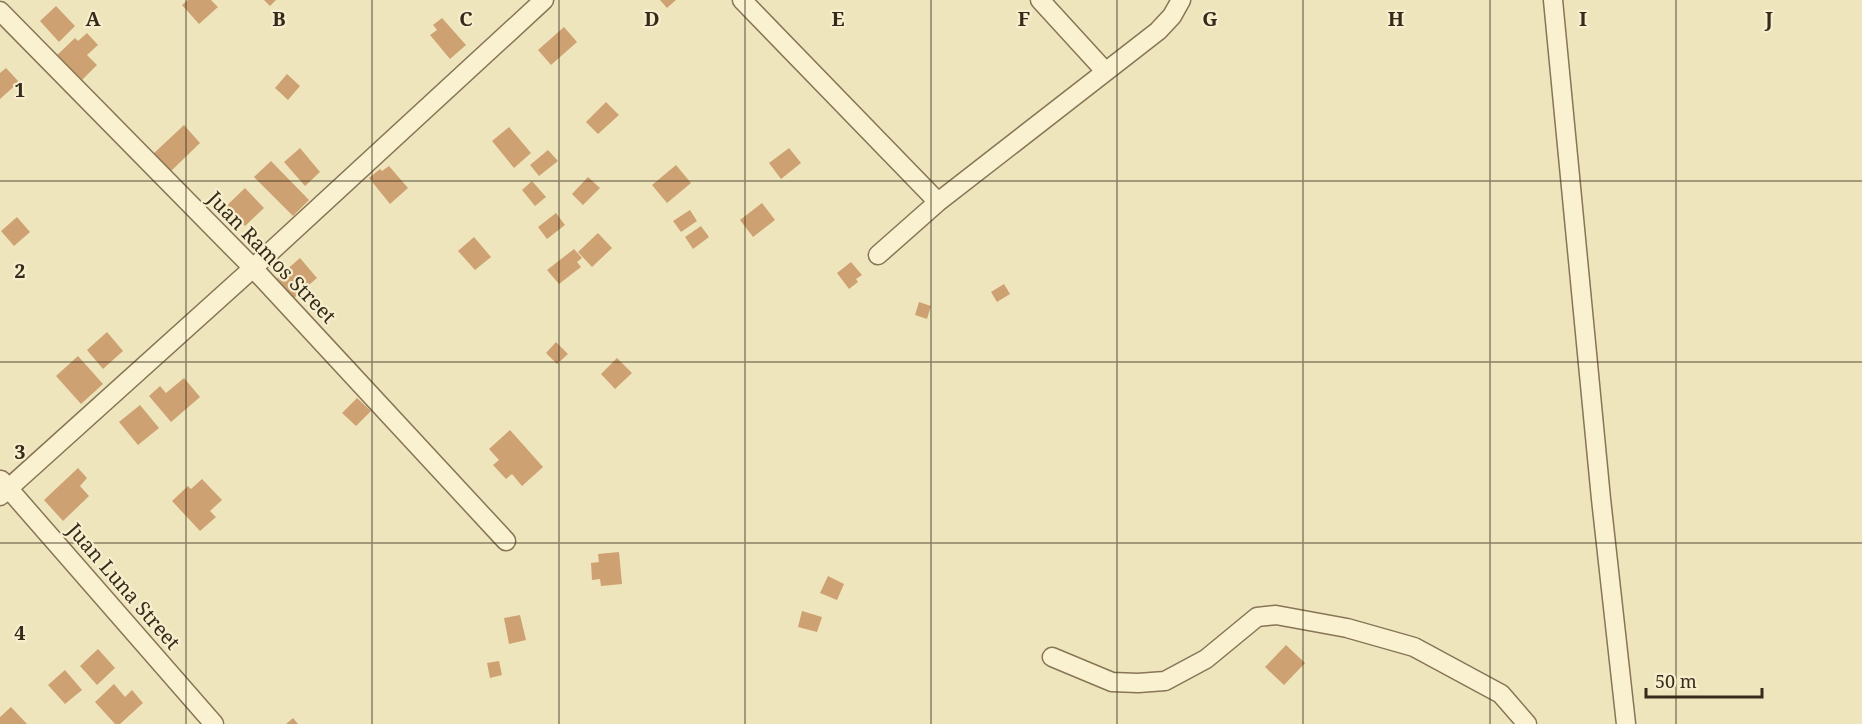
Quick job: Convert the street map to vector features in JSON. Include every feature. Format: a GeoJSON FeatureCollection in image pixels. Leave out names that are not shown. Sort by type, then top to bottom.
{"type":"FeatureCollection","features":[{"type":"Feature","properties":{"kind":"street"},"geometry":{"type":"LineString","coordinates":[[3,487],[254,268],[544,0]]}},
{"type":"Feature","properties":{"kind":"street"},"geometry":{"type":"LineString","coordinates":[[742,0],[938,202]]}},
{"type":"Feature","properties":{"kind":"street"},"geometry":{"type":"LineString","coordinates":[[1040,0],[1105,71]]}},
{"type":"Feature","properties":{"kind":"street"},"geometry":{"type":"LineString","coordinates":[[878,255],[938,202],[1158,31],[1172,16],[1180,0]]}},
{"type":"Feature","properties":{"kind":"street"},"geometry":{"type":"LineString","coordinates":[[1553,0],[1600,488],[1626,724]]}},
{"type":"Feature","properties":{"kind":"street","name":"Juan Ramos Street"},"geometry":{"type":"LineString","coordinates":[[0,11],[254,268],[506,541]]}},
{"type":"Feature","properties":{"kind":"street","name":"Juan Luna Street"},"geometry":{"type":"LineString","coordinates":[[3,487],[214,724]]}},
{"type":"Feature","properties":{"kind":"street"},"geometry":{"type":"LineString","coordinates":[[1052,657],[1112,682],[1165,681],[1206,659],[1257,617],[1276,615],[1347,628],[1414,647],[1501,694],[1527,724]]}},
{"type":"Feature","properties":{"kind":"building"},"geometry":{"type":"Polygon","coordinates":[[[188,0],[211,0],[218,7],[199,24],[182,5],[188,0]]]}},
{"type":"Feature","properties":{"kind":"building"},"geometry":{"type":"Polygon","coordinates":[[[264,0],[276,0],[270,6],[264,0]]]}},
{"type":"Feature","properties":{"kind":"building"},"geometry":{"type":"Polygon","coordinates":[[[660,0],[676,0],[667,8],[660,0]]]}},
{"type":"Feature","properties":{"kind":"building"},"geometry":{"type":"Polygon","coordinates":[[[56,6],[75,26],[59,42],[40,21],[56,6]]]}},
{"type":"Feature","properties":{"kind":"building"},"geometry":{"type":"Polygon","coordinates":[[[442,18],[466,45],[450,59],[430,35],[437,30],[433,25],[442,18]]]}},
{"type":"Feature","properties":{"kind":"building"},"geometry":{"type":"Polygon","coordinates":[[[564,27],[577,42],[551,65],[538,50],[564,27]]]}},
{"type":"Feature","properties":{"kind":"building"},"geometry":{"type":"Polygon","coordinates":[[[87,33],[98,45],[87,55],[97,65],[77,85],[53,59],[75,38],[78,41],[87,33]]]}},
{"type":"Feature","properties":{"kind":"building"},"geometry":{"type":"Polygon","coordinates":[[[6,68],[19,82],[0,99],[0,73],[6,68]]]}},
{"type":"Feature","properties":{"kind":"building"},"geometry":{"type":"Polygon","coordinates":[[[287,74],[300,86],[288,100],[275,88],[287,74]]]}},
{"type":"Feature","properties":{"kind":"building"},"geometry":{"type":"Polygon","coordinates":[[[606,102],[619,115],[598,134],[586,122],[606,102]]]}},
{"type":"Feature","properties":{"kind":"building"},"geometry":{"type":"Polygon","coordinates":[[[184,125],[200,143],[169,173],[152,155],[184,125]]]}},
{"type":"Feature","properties":{"kind":"building"},"geometry":{"type":"Polygon","coordinates":[[[509,127],[531,153],[514,168],[492,141],[509,127]]]}},
{"type":"Feature","properties":{"kind":"building"},"geometry":{"type":"Polygon","coordinates":[[[300,148],[320,172],[305,186],[284,162],[300,148]]]}},
{"type":"Feature","properties":{"kind":"building"},"geometry":{"type":"Polygon","coordinates":[[[789,148],[801,163],[781,179],[769,163],[789,148]]]}},
{"type":"Feature","properties":{"kind":"building"},"geometry":{"type":"Polygon","coordinates":[[[548,150],[558,161],[539,176],[530,165],[548,150]]]}},
{"type":"Feature","properties":{"kind":"building"},"geometry":{"type":"Polygon","coordinates":[[[271,161],[309,200],[293,216],[254,177],[271,161]]]}},
{"type":"Feature","properties":{"kind":"building"},"geometry":{"type":"Polygon","coordinates":[[[676,165],[691,183],[667,203],[652,185],[676,165]]]}},
{"type":"Feature","properties":{"kind":"building"},"geometry":{"type":"Polygon","coordinates":[[[389,166],[408,188],[390,204],[369,178],[380,169],[382,171],[389,166]]]}},
{"type":"Feature","properties":{"kind":"building"},"geometry":{"type":"Polygon","coordinates":[[[588,177],[600,188],[583,205],[572,194],[588,177]]]}},
{"type":"Feature","properties":{"kind":"building"},"geometry":{"type":"Polygon","coordinates":[[[532,181],[546,197],[535,206],[522,190],[532,181]]]}},
{"type":"Feature","properties":{"kind":"building"},"geometry":{"type":"Polygon","coordinates":[[[245,188],[264,208],[245,226],[239,220],[232,227],[219,213],[245,188]]]}},
{"type":"Feature","properties":{"kind":"building"},"geometry":{"type":"Polygon","coordinates":[[[762,203],[775,220],[753,237],[740,220],[762,203]]]}},
{"type":"Feature","properties":{"kind":"building"},"geometry":{"type":"Polygon","coordinates":[[[690,210],[697,221],[681,232],[673,221],[690,210]]]}},
{"type":"Feature","properties":{"kind":"building"},"geometry":{"type":"Polygon","coordinates":[[[556,213],[565,225],[547,239],[538,227],[556,213]]]}},
{"type":"Feature","properties":{"kind":"building"},"geometry":{"type":"Polygon","coordinates":[[[17,217],[30,232],[14,246],[1,231],[17,217]]]}},
{"type":"Feature","properties":{"kind":"building"},"geometry":{"type":"Polygon","coordinates":[[[701,226],[709,237],[693,249],[685,237],[701,226]]]}},
{"type":"Feature","properties":{"kind":"building"},"geometry":{"type":"Polygon","coordinates":[[[598,233],[612,248],[592,267],[578,252],[598,233]]]}},
{"type":"Feature","properties":{"kind":"building"},"geometry":{"type":"Polygon","coordinates":[[[474,237],[491,257],[475,270],[458,251],[474,237]]]}},
{"type":"Feature","properties":{"kind":"building"},"geometry":{"type":"Polygon","coordinates":[[[574,249],[582,258],[577,262],[581,267],[559,284],[547,270],[574,249]]]}},
{"type":"Feature","properties":{"kind":"building"},"geometry":{"type":"Polygon","coordinates":[[[300,258],[317,278],[294,298],[277,278],[300,258]]]}},
{"type":"Feature","properties":{"kind":"building"},"geometry":{"type":"Polygon","coordinates":[[[851,262],[862,275],[856,279],[858,282],[849,289],[837,273],[851,262]]]}},
{"type":"Feature","properties":{"kind":"building"},"geometry":{"type":"Polygon","coordinates":[[[1004,284],[1010,294],[997,302],[991,292],[1004,284]]]}},
{"type":"Feature","properties":{"kind":"building"},"geometry":{"type":"Polygon","coordinates":[[[919,302],[931,306],[927,319],[915,315],[919,302]]]}},
{"type":"Feature","properties":{"kind":"building"},"geometry":{"type":"Polygon","coordinates":[[[107,332],[123,351],[103,369],[87,350],[107,332]]]}},
{"type":"Feature","properties":{"kind":"building"},"geometry":{"type":"Polygon","coordinates":[[[556,342],[568,354],[557,364],[546,353],[556,342]]]}},
{"type":"Feature","properties":{"kind":"building"},"geometry":{"type":"Polygon","coordinates":[[[78,356],[103,384],[81,404],[56,376],[78,356]]]}},
{"type":"Feature","properties":{"kind":"building"},"geometry":{"type":"Polygon","coordinates":[[[617,358],[632,373],[615,389],[601,374],[617,358]]]}},
{"type":"Feature","properties":{"kind":"building"},"geometry":{"type":"Polygon","coordinates":[[[184,378],[200,397],[171,422],[149,396],[160,386],[166,393],[184,378]]]}},
{"type":"Feature","properties":{"kind":"building"},"geometry":{"type":"Polygon","coordinates":[[[357,398],[371,411],[356,426],[342,413],[357,398]]]}},
{"type":"Feature","properties":{"kind":"building"},"geometry":{"type":"Polygon","coordinates":[[[140,405],[159,428],[138,445],[119,422],[140,405]]]}},
{"type":"Feature","properties":{"kind":"building"},"geometry":{"type":"Polygon","coordinates":[[[510,430],[543,467],[522,486],[512,474],[506,479],[493,465],[499,460],[489,449],[510,430]]]}},
{"type":"Feature","properties":{"kind":"building"},"geometry":{"type":"Polygon","coordinates":[[[78,468],[87,478],[80,486],[89,496],[63,521],[44,500],[78,468]]]}},
{"type":"Feature","properties":{"kind":"building"},"geometry":{"type":"Polygon","coordinates":[[[202,479],[222,500],[210,511],[216,517],[200,531],[172,501],[188,486],[191,489],[202,479]]]}},
{"type":"Feature","properties":{"kind":"building"},"geometry":{"type":"Polygon","coordinates":[[[619,552],[622,584],[601,586],[600,579],[592,580],[591,563],[599,562],[598,554],[619,552]]]}},
{"type":"Feature","properties":{"kind":"building"},"geometry":{"type":"Polygon","coordinates":[[[828,576],[844,584],[837,600],[820,593],[828,576]]]}},
{"type":"Feature","properties":{"kind":"building"},"geometry":{"type":"Polygon","coordinates":[[[802,611],[822,617],[817,632],[798,627],[802,611]]]}},
{"type":"Feature","properties":{"kind":"building"},"geometry":{"type":"Polygon","coordinates":[[[520,615],[526,640],[509,644],[504,618],[520,615]]]}},
{"type":"Feature","properties":{"kind":"building"},"geometry":{"type":"Polygon","coordinates":[[[1286,645],[1305,663],[1284,685],[1265,667],[1286,645]]]}},
{"type":"Feature","properties":{"kind":"building"},"geometry":{"type":"Polygon","coordinates":[[[98,649],[115,668],[97,685],[80,666],[98,649]]]}},
{"type":"Feature","properties":{"kind":"building"},"geometry":{"type":"Polygon","coordinates":[[[499,661],[502,675],[490,678],[487,663],[499,661]]]}},
{"type":"Feature","properties":{"kind":"building"},"geometry":{"type":"Polygon","coordinates":[[[65,670],[82,690],[65,704],[48,685],[65,670]]]}},
{"type":"Feature","properties":{"kind":"building"},"geometry":{"type":"Polygon","coordinates":[[[114,684],[125,697],[132,690],[143,703],[120,724],[115,724],[95,702],[114,684]]]}},
{"type":"Feature","properties":{"kind":"building"},"geometry":{"type":"Polygon","coordinates":[[[11,707],[27,724],[0,724],[0,717],[11,707]]]}},
{"type":"Feature","properties":{"kind":"building"},"geometry":{"type":"Polygon","coordinates":[[[293,718],[298,724],[286,724],[293,718]]]}}]}
